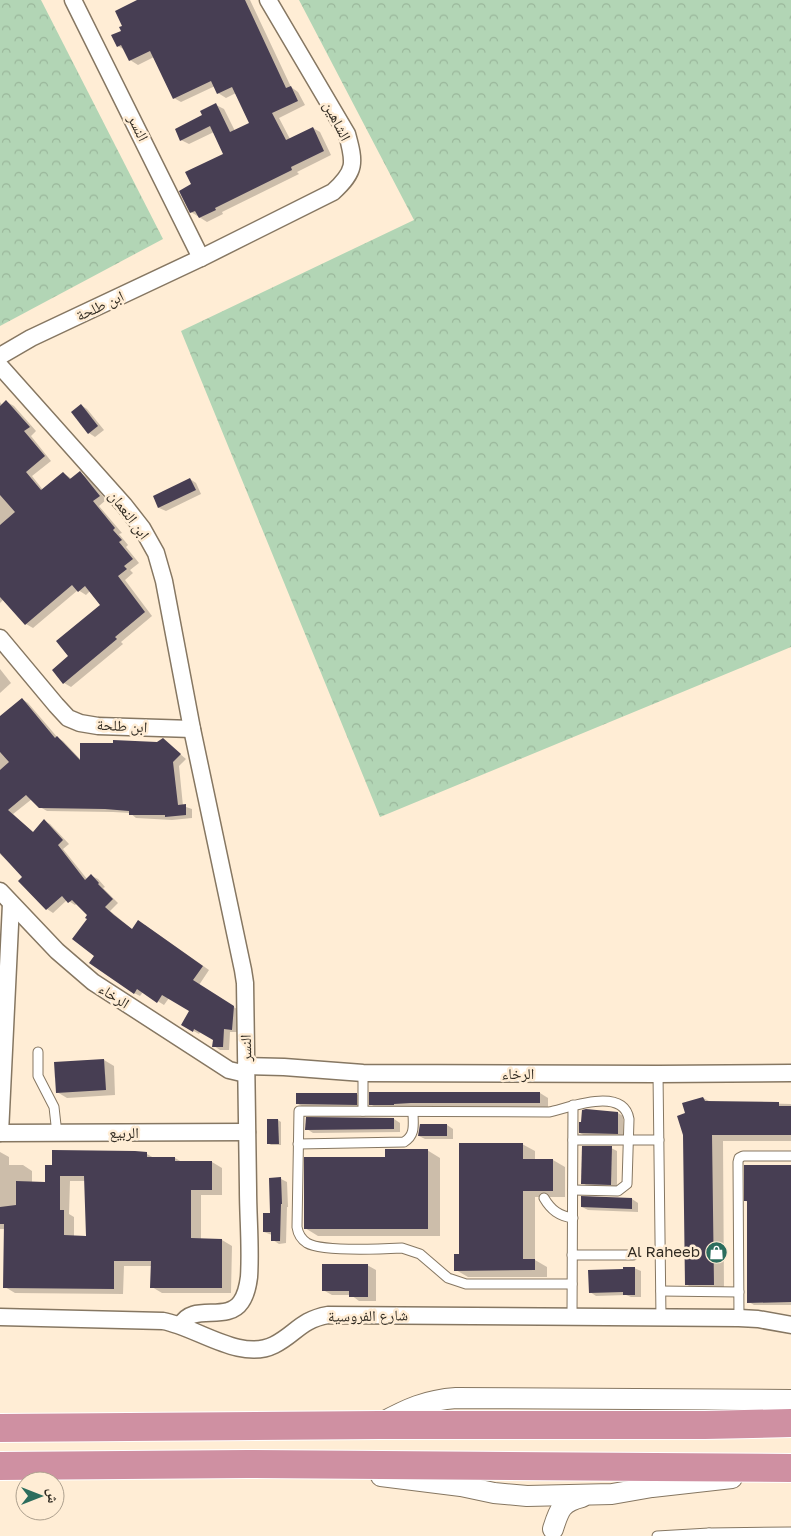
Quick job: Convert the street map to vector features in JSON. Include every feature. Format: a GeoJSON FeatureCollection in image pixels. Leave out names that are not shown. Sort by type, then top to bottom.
{"type":"FeatureCollection","features":[{"type":"Feature","properties":{"kind":"highway"},"geometry":{"type":"LineString","coordinates":[[0,1428],[791,1423]]}},
{"type":"Feature","properties":{"kind":"highway"},"geometry":{"type":"LineString","coordinates":[[0,1466],[247,1464],[791,1470]]}},
{"type":"Feature","properties":{"kind":"street","name":"النسر"},"geometry":{"type":"LineString","coordinates":[[72,0],[201,258]]}},
{"type":"Feature","properties":{"kind":"street","name":"الشاهين"},"geometry":{"type":"LineString","coordinates":[[201,258],[333,192],[346,180],[353,166],[352,151],[347,134],[268,0]]}},
{"type":"Feature","properties":{"kind":"street","name":"ابن طلحة"},"geometry":{"type":"LineString","coordinates":[[0,356],[40,334],[201,258]]}},
{"type":"Feature","properties":{"kind":"street","name":"ابن النعمان"},"geometry":{"type":"LineString","coordinates":[[0,366],[124,505],[142,528],[156,553],[164,581],[192,729]]}},
{"type":"Feature","properties":{"kind":"street","name":"ابن طلحة"},"geometry":{"type":"LineString","coordinates":[[0,638],[68,718],[80,723],[98,726],[192,729]]}},
{"type":"Feature","properties":{"kind":"street","name":"النسر"},"geometry":{"type":"LineString","coordinates":[[181,1325],[191,1315],[221,1313],[233,1309],[242,1302],[249,1276],[245,983],[192,729]]}},
{"type":"Feature","properties":{"kind":"street","name":"الرخاء"},"geometry":{"type":"LineString","coordinates":[[0,891],[68,961],[93,982],[229,1070],[284,1067],[363,1073],[791,1073]]}},
{"type":"Feature","properties":{"kind":"street"},"geometry":{"type":"LineString","coordinates":[[0,1134],[11,904]]}},
{"type":"Feature","properties":{"kind":"street","name":"الربيع"},"geometry":{"type":"LineString","coordinates":[[0,1134],[247,1132]]}},
{"type":"Feature","properties":{"kind":"street","name":"شارع الفروسية"},"geometry":{"type":"LineString","coordinates":[[0,1317],[163,1321],[181,1325],[228,1345],[251,1349],[273,1346],[302,1324],[311,1319],[328,1315],[739,1318],[791,1324]]}},
{"type":"Feature","properties":{"kind":"street"},"geometry":{"type":"LineString","coordinates":[[378,1425],[414,1406],[456,1398],[791,1400]]}},
{"type":"Feature","properties":{"kind":"street"},"geometry":{"type":"LineString","coordinates":[[247,1464],[416,1480],[494,1493],[527,1496],[625,1493],[791,1470]]}},
{"type":"Feature","properties":{"kind":"street"},"geometry":{"type":"LineString","coordinates":[[553,1533],[559,1511],[565,1503],[590,1495]]}},
{"type":"Feature","properties":{"kind":"street"},"geometry":{"type":"LineString","coordinates":[[527,1496],[539,1500],[546,1507],[552,1519],[553,1533]]}},
{"type":"Feature","properties":{"kind":"lane"},"geometry":{"type":"LineString","coordinates":[[38,1052],[38,1076],[54,1107],[57,1134]]}},
{"type":"Feature","properties":{"kind":"lane"},"geometry":{"type":"LineString","coordinates":[[363,1073],[364,1111]]}},
{"type":"Feature","properties":{"kind":"lane"},"geometry":{"type":"LineString","coordinates":[[658,1074],[661,1318]]}},
{"type":"Feature","properties":{"kind":"lane"},"geometry":{"type":"LineString","coordinates":[[572,1284],[466,1284],[448,1278],[420,1254],[411,1250],[402,1248],[323,1248],[310,1244],[300,1237],[297,1227],[299,1111],[549,1112],[592,1102],[613,1102],[623,1106],[629,1119],[628,1184],[625,1188],[618,1191],[573,1190]]}},
{"type":"Feature","properties":{"kind":"lane"},"geometry":{"type":"LineString","coordinates":[[572,1316],[573,1105]]}},
{"type":"Feature","properties":{"kind":"lane"},"geometry":{"type":"LineString","coordinates":[[298,1144],[404,1142],[409,1139],[414,1131],[414,1112]]}},
{"type":"Feature","properties":{"kind":"lane"},"geometry":{"type":"LineString","coordinates":[[573,1140],[659,1140]]}},
{"type":"Feature","properties":{"kind":"lane"},"geometry":{"type":"LineString","coordinates":[[739,1318],[737,1168],[739,1158],[747,1156],[791,1156]]}},
{"type":"Feature","properties":{"kind":"lane"},"geometry":{"type":"LineString","coordinates":[[544,1198],[556,1213],[573,1218]]}},
{"type":"Feature","properties":{"kind":"lane"},"geometry":{"type":"LineString","coordinates":[[572,1255],[632,1255]]}},
{"type":"Feature","properties":{"kind":"lane"},"geometry":{"type":"LineString","coordinates":[[660,1291],[739,1292]]}},
{"type":"Feature","properties":{"kind":"lane"},"geometry":{"type":"LineString","coordinates":[[657,1536],[791,1532]]}},
{"type":"Feature","properties":{"kind":"green space"},"geometry":{"type":"Polygon","coordinates":[[[0,0],[41,0],[163,239],[0,326],[0,0]]]}},
{"type":"Feature","properties":{"kind":"green space"},"geometry":{"type":"Polygon","coordinates":[[[299,0],[791,0],[791,647],[380,817],[181,331],[414,220],[299,0]]]}},
{"type":"Feature","properties":{"kind":"building"},"geometry":{"type":"Polygon","coordinates":[[[137,0],[245,0],[286,88],[291,86],[298,101],[272,113],[286,140],[313,127],[324,151],[291,167],[292,170],[215,208],[216,210],[199,218],[195,211],[190,213],[179,191],[191,184],[185,172],[223,154],[210,126],[180,141],[175,129],[202,115],[200,111],[216,103],[230,132],[249,123],[232,87],[217,94],[211,81],[173,99],[150,51],[129,61],[121,45],[117,47],[111,35],[121,31],[119,27],[122,26],[115,11],[137,0]]]}},
{"type":"Feature","properties":{"kind":"building"},"geometry":{"type":"Polygon","coordinates":[[[6,400],[30,427],[24,431],[45,456],[26,472],[41,490],[63,472],[70,479],[80,471],[100,496],[93,501],[115,528],[113,530],[122,540],[119,542],[133,559],[124,566],[127,569],[118,576],[145,612],[115,637],[117,639],[63,684],[52,670],[68,656],[56,641],[100,605],[85,586],[78,592],[72,585],[25,625],[0,597],[0,525],[15,512],[0,495],[0,406],[6,400]]]}},
{"type":"Feature","properties":{"kind":"building"},"geometry":{"type":"Polygon","coordinates":[[[81,404],[98,426],[88,434],[71,412],[81,404]]]}},
{"type":"Feature","properties":{"kind":"building"},"geometry":{"type":"Polygon","coordinates":[[[190,478],[196,490],[158,508],[153,496],[190,478]]]}},
{"type":"Feature","properties":{"kind":"building"},"geometry":{"type":"Polygon","coordinates":[[[22,698],[55,738],[57,736],[80,760],[80,743],[113,743],[113,740],[157,742],[163,738],[181,754],[173,762],[178,805],[186,804],[186,815],[165,817],[165,815],[129,815],[129,811],[105,809],[39,808],[26,795],[8,810],[33,832],[44,819],[63,840],[58,845],[85,880],[91,874],[113,899],[105,907],[114,915],[132,929],[138,920],[203,966],[193,980],[234,1006],[232,1030],[224,1029],[223,1047],[212,1047],[213,1040],[194,1029],[193,1032],[181,1025],[189,1011],[162,995],[157,1003],[137,989],[134,994],[89,963],[94,956],[72,939],[87,919],[85,918],[87,915],[72,900],[68,903],[62,896],[46,910],[18,881],[22,877],[0,853],[0,770],[9,762],[0,752],[0,716],[22,698]]]}},
{"type":"Feature","properties":{"kind":"building"},"geometry":{"type":"Polygon","coordinates":[[[104,1059],[106,1090],[56,1093],[54,1062],[104,1059]]]}},
{"type":"Feature","properties":{"kind":"building"},"geometry":{"type":"Polygon","coordinates":[[[369,1092],[540,1092],[540,1103],[411,1103],[369,1105],[369,1092]]]}},
{"type":"Feature","properties":{"kind":"building"},"geometry":{"type":"Polygon","coordinates":[[[296,1093],[357,1093],[357,1105],[296,1104],[296,1093]]]}},
{"type":"Feature","properties":{"kind":"building"},"geometry":{"type":"Polygon","coordinates":[[[703,1097],[705,1101],[779,1102],[779,1106],[791,1106],[791,1135],[712,1135],[714,1285],[685,1285],[683,1135],[677,1116],[685,1113],[682,1103],[703,1097]]]}},
{"type":"Feature","properties":{"kind":"building"},"geometry":{"type":"Polygon","coordinates":[[[582,1110],[618,1112],[618,1134],[579,1133],[582,1110]]]}},
{"type":"Feature","properties":{"kind":"building"},"geometry":{"type":"Polygon","coordinates":[[[306,1117],[394,1118],[394,1129],[305,1130],[306,1117]]]}},
{"type":"Feature","properties":{"kind":"building"},"geometry":{"type":"Polygon","coordinates":[[[267,1119],[278,1119],[279,1144],[267,1144],[267,1119]]]}},
{"type":"Feature","properties":{"kind":"building"},"geometry":{"type":"Polygon","coordinates":[[[420,1124],[447,1124],[447,1136],[418,1136],[420,1124]]]}},
{"type":"Feature","properties":{"kind":"building"},"geometry":{"type":"Polygon","coordinates":[[[459,1143],[523,1143],[523,1159],[553,1159],[553,1191],[523,1191],[523,1259],[535,1259],[535,1270],[454,1271],[454,1254],[459,1254],[459,1143]]]}},
{"type":"Feature","properties":{"kind":"building"},"geometry":{"type":"Polygon","coordinates":[[[582,1146],[612,1146],[611,1185],[581,1184],[582,1146]]]}},
{"type":"Feature","properties":{"kind":"building"},"geometry":{"type":"Polygon","coordinates":[[[385,1149],[428,1149],[428,1229],[304,1229],[304,1157],[385,1157],[385,1149]]]}},
{"type":"Feature","properties":{"kind":"building"},"geometry":{"type":"Polygon","coordinates":[[[52,1150],[135,1151],[147,1152],[147,1157],[175,1157],[175,1161],[212,1161],[212,1190],[191,1190],[191,1238],[222,1239],[222,1288],[150,1288],[151,1261],[114,1261],[114,1289],[3,1288],[4,1224],[0,1224],[0,1207],[16,1205],[16,1181],[45,1182],[45,1165],[52,1165],[52,1150]],[[60,1176],[60,1210],[64,1210],[64,1235],[86,1236],[84,1176],[60,1176]]]}},
{"type":"Feature","properties":{"kind":"building"},"geometry":{"type":"Polygon","coordinates":[[[744,1165],[791,1165],[791,1302],[747,1303],[747,1201],[744,1201],[744,1165]]]}},
{"type":"Feature","properties":{"kind":"building"},"geometry":{"type":"Polygon","coordinates":[[[281,1177],[280,1241],[271,1241],[271,1232],[263,1232],[263,1213],[270,1213],[269,1178],[281,1177]]]}},
{"type":"Feature","properties":{"kind":"building"},"geometry":{"type":"Polygon","coordinates":[[[581,1196],[632,1198],[632,1209],[581,1207],[581,1196]]]}},
{"type":"Feature","properties":{"kind":"building"},"geometry":{"type":"Polygon","coordinates":[[[322,1264],[368,1264],[368,1297],[349,1297],[349,1291],[322,1291],[322,1264]]]}},
{"type":"Feature","properties":{"kind":"building"},"geometry":{"type":"Polygon","coordinates":[[[623,1267],[635,1267],[635,1295],[623,1295],[623,1292],[589,1293],[588,1270],[623,1269],[623,1267]]]}},
{"type":"Feature","properties":{"kind":"place","name":"Al Raheeb"},"geometry":{"type":"Point","coordinates":[716,1252]}}]}
